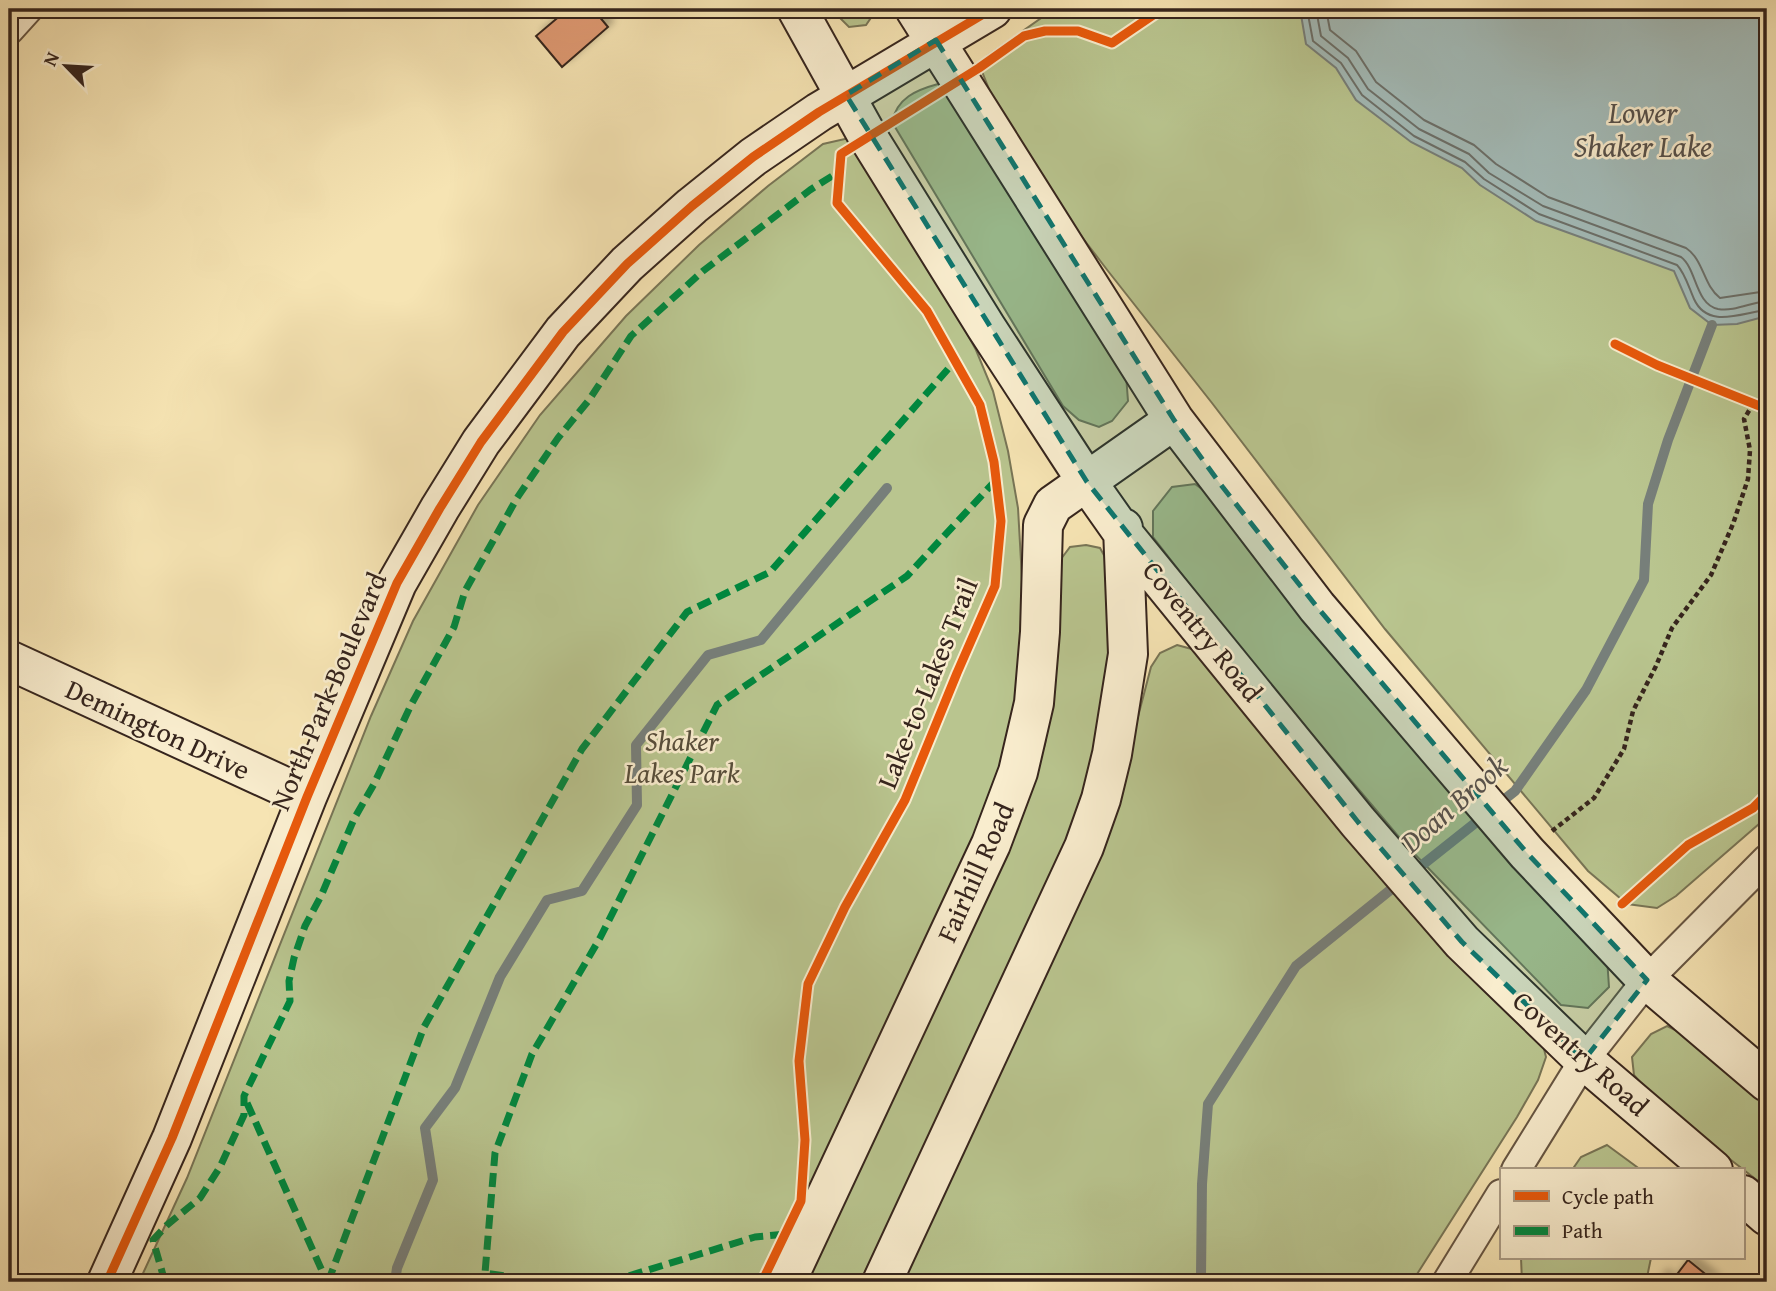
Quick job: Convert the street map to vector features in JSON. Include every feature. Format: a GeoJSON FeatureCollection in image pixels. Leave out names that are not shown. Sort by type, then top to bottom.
{"type":"FeatureCollection","features":[{"type":"Feature","properties":{"kind":"street"},"geometry":{"type":"LineString","coordinates":[[9,30],[28,9]]}},
{"type":"Feature","properties":{"kind":"street","name":"Coventry Road"},"geometry":{"type":"LineString","coordinates":[[797,9],[868,137],[978,315],[1099,473],[1125,536],[1358,822],[1462,942],[1584,1060],[1711,1168]]}},
{"type":"Feature","properties":{"kind":"street"},"geometry":{"type":"LineString","coordinates":[[915,9],[1174,420],[1317,607],[1450,762],[1539,842],[1647,980],[1767,1082]]}},
{"type":"Feature","properties":{"kind":"street","name":"North Park Boulevard"},"geometry":{"type":"LineString","coordinates":[[107,1282],[172,1138],[307,797],[397,583],[481,442],[563,332],[627,264],[692,206],[753,157],[846,95],[992,9]]}},
{"type":"Feature","properties":{"kind":"street","name":"Fairhill Road"},"geometry":{"type":"LineString","coordinates":[[786,1282],[991,844],[1018,772],[1034,703],[1040,632],[1043,526],[1053,505],[1174,420]]}},
{"type":"Feature","properties":{"kind":"street"},"geometry":{"type":"LineString","coordinates":[[882,1282],[1084,847],[1101,799],[1112,754],[1128,654],[1125,536]]}},
{"type":"Feature","properties":{"kind":"street","name":"Demington Drive"},"geometry":{"type":"LineString","coordinates":[[9,660],[307,797]]}},
{"type":"Feature","properties":{"kind":"street"},"geometry":{"type":"LineString","coordinates":[[1517,1168],[1584,1060],[1647,980],[1767,859]]}},
{"type":"Feature","properties":{"kind":"street"},"geometry":{"type":"LineString","coordinates":[[1447,1282],[1500,1196]]}},
{"type":"Feature","properties":{"kind":"street"},"geometry":{"type":"LineString","coordinates":[[1744,1196],[1767,1216]]}},
{"type":"Feature","properties":{"kind":"path"},"geometry":{"type":"LineString","coordinates":[[1539,842],[1594,798],[1624,749],[1633,711],[1672,628],[1711,575],[1733,524],[1748,479],[1749,450],[1744,419],[1753,404]]}},
{"type":"Feature","properties":{"kind":"highlighted area"},"geometry":{"type":"Polygon","coordinates":[[[936,40],[1174,420],[1221,485],[1317,607],[1527,853],[1647,980],[1584,1060],[1462,942],[1358,822],[1087,482],[846,95],[936,40]]]}},
{"type":"Feature","properties":{"kind":"green space"},"geometry":{"type":"Polygon","coordinates":[[[831,9],[877,9],[866,25],[849,27],[831,9]]]}},
{"type":"Feature","properties":{"kind":"green space"},"geometry":{"type":"Polygon","coordinates":[[[1054,9],[1767,9],[1767,817],[1676,896],[1657,908],[1627,904],[1588,871],[1385,629],[1065,215],[991,94],[981,69],[987,56],[1054,9]]]}},
{"type":"Feature","properties":{"kind":"green space"},"geometry":{"type":"Polygon","coordinates":[[[938,84],[952,97],[1126,375],[1128,401],[1112,421],[1099,427],[1079,420],[1063,406],[892,122],[898,107],[909,96],[938,84]]]}},
{"type":"Feature","properties":{"kind":"green space","name":"Shaker Lakes Park"},"geometry":{"type":"Polygon","coordinates":[[[849,138],[869,153],[976,350],[993,391],[1008,451],[1018,508],[1023,597],[1019,674],[1014,719],[993,792],[961,869],[767,1282],[139,1282],[187,1178],[371,716],[413,621],[478,505],[540,415],[626,316],[699,245],[768,186],[823,144],[849,138]]]}},
{"type":"Feature","properties":{"kind":"green space"},"geometry":{"type":"Polygon","coordinates":[[[1195,484],[1218,501],[1607,958],[1609,987],[1588,1008],[1561,1005],[1404,843],[1240,649],[1153,537],[1153,511],[1172,487],[1195,484]]]}},
{"type":"Feature","properties":{"kind":"green space"},"geometry":{"type":"Polygon","coordinates":[[[1086,545],[1100,548],[1110,566],[1111,641],[1088,793],[867,1282],[805,1282],[1020,821],[1045,744],[1057,661],[1061,559],[1070,547],[1086,545]]]}},
{"type":"Feature","properties":{"kind":"green space"},"geometry":{"type":"Polygon","coordinates":[[[1177,645],[1199,651],[1541,1037],[1546,1057],[1538,1080],[1412,1282],[900,1282],[1111,820],[1151,667],[1160,653],[1177,645]]]}},
{"type":"Feature","properties":{"kind":"green space"},"geometry":{"type":"Polygon","coordinates":[[[1667,1026],[1686,1035],[1767,1105],[1767,1188],[1659,1104],[1634,1075],[1632,1057],[1651,1034],[1667,1026]]]}},
{"type":"Feature","properties":{"kind":"green space"},"geometry":{"type":"Polygon","coordinates":[[[1607,1145],[1638,1168],[1573,1168],[1581,1157],[1607,1145]]]}},
{"type":"Feature","properties":{"kind":"green space"},"geometry":{"type":"Polygon","coordinates":[[[1521,1260],[1651,1260],[1646,1282],[1522,1282],[1521,1260]]]}},
{"type":"Feature","properties":{"kind":"water","name":"Lower Shaker Lake"},"geometry":{"type":"Polygon","coordinates":[[[1300,9],[1767,9],[1767,316],[1737,324],[1712,325],[1690,308],[1674,271],[1536,221],[1480,185],[1462,168],[1411,142],[1356,100],[1336,68],[1306,44],[1300,9]]]}},
{"type":"Feature","properties":{"kind":"building"},"geometry":{"type":"Polygon","coordinates":[[[568,9],[593,9],[608,27],[562,67],[536,36],[568,9]]]}},
{"type":"Feature","properties":{"kind":"building"},"geometry":{"type":"Polygon","coordinates":[[[1688,1260],[1714,1281],[1713,1282],[1671,1282],[1688,1260]]]}},
{"type":"Feature","properties":{"kind":"building"},"geometry":{"type":"Polygon","coordinates":[[[1662,1275],[1671,1282],[1656,1282],[1662,1275]]]}},
{"type":"Feature","properties":{"kind":"waterway","name":"Doan Brook"},"geometry":{"type":"LineString","coordinates":[[1496,806],[1515,791],[1586,690],[1644,580],[1648,504],[1668,440],[1712,325]]}},
{"type":"Feature","properties":{"kind":"waterway"},"geometry":{"type":"LineString","coordinates":[[395,1282],[397,1268],[433,1180],[425,1128],[455,1088],[500,977],[547,900],[582,891],[637,805],[636,745],[708,655],[761,640],[887,488]]}},
{"type":"Feature","properties":{"kind":"waterway","name":"Doan Brook"},"geometry":{"type":"LineString","coordinates":[[1411,874],[1484,816]]}},
{"type":"Feature","properties":{"kind":"waterway","name":"Doan Brook"},"geometry":{"type":"LineString","coordinates":[[1198,1282],[1201,1276],[1202,1184],[1208,1104],[1296,966],[1399,883]]}},
{"type":"Feature","properties":{"kind":"marked path"},"geometry":{"type":"LineString","coordinates":[[165,1282],[153,1240],[200,1198],[220,1167],[244,1115],[244,1096],[290,1001],[289,981],[305,926],[354,819],[374,784],[411,705],[454,627],[465,591],[517,498],[558,438],[589,400],[631,336],[703,271],[810,190],[840,171]]}},
{"type":"Feature","properties":{"kind":"marked path"},"geometry":{"type":"LineString","coordinates":[[328,1282],[424,1027],[582,749],[687,612],[770,572],[955,361]]}},
{"type":"Feature","properties":{"kind":"marked path"},"geometry":{"type":"LineString","coordinates":[[545,1282],[485,1273],[495,1153],[532,1054],[600,938],[717,705],[907,576],[996,480]]}},
{"type":"Feature","properties":{"kind":"marked path"},"geometry":{"type":"LineString","coordinates":[[247,1103],[327,1282]]}},
{"type":"Feature","properties":{"kind":"marked path"},"geometry":{"type":"LineString","coordinates":[[609,1282],[755,1237],[786,1234]]}},
{"type":"Feature","properties":{"kind":"cycle path"},"geometry":{"type":"LineString","coordinates":[[107,1282],[172,1138],[307,797],[397,583],[481,442],[563,332],[627,264],[692,206],[753,157],[819,112],[992,9]]}},
{"type":"Feature","properties":{"kind":"cycle path","name":"Lake-to-Lakes Trail"},"geometry":{"type":"LineString","coordinates":[[762,1282],[801,1201],[805,1140],[799,1061],[808,984],[845,907],[905,800],[995,586],[1001,521],[994,462],[980,405],[927,311],[837,203],[841,154],[979,68],[1024,36],[1045,31],[1078,31],[1112,43],[1162,9]]}},
{"type":"Feature","properties":{"kind":"cycle path"},"geometry":{"type":"LineString","coordinates":[[1615,344],[1657,365],[1767,409]]}},
{"type":"Feature","properties":{"kind":"cycle path"},"geometry":{"type":"LineString","coordinates":[[1622,904],[1688,845],[1753,808],[1767,794]]}}]}
